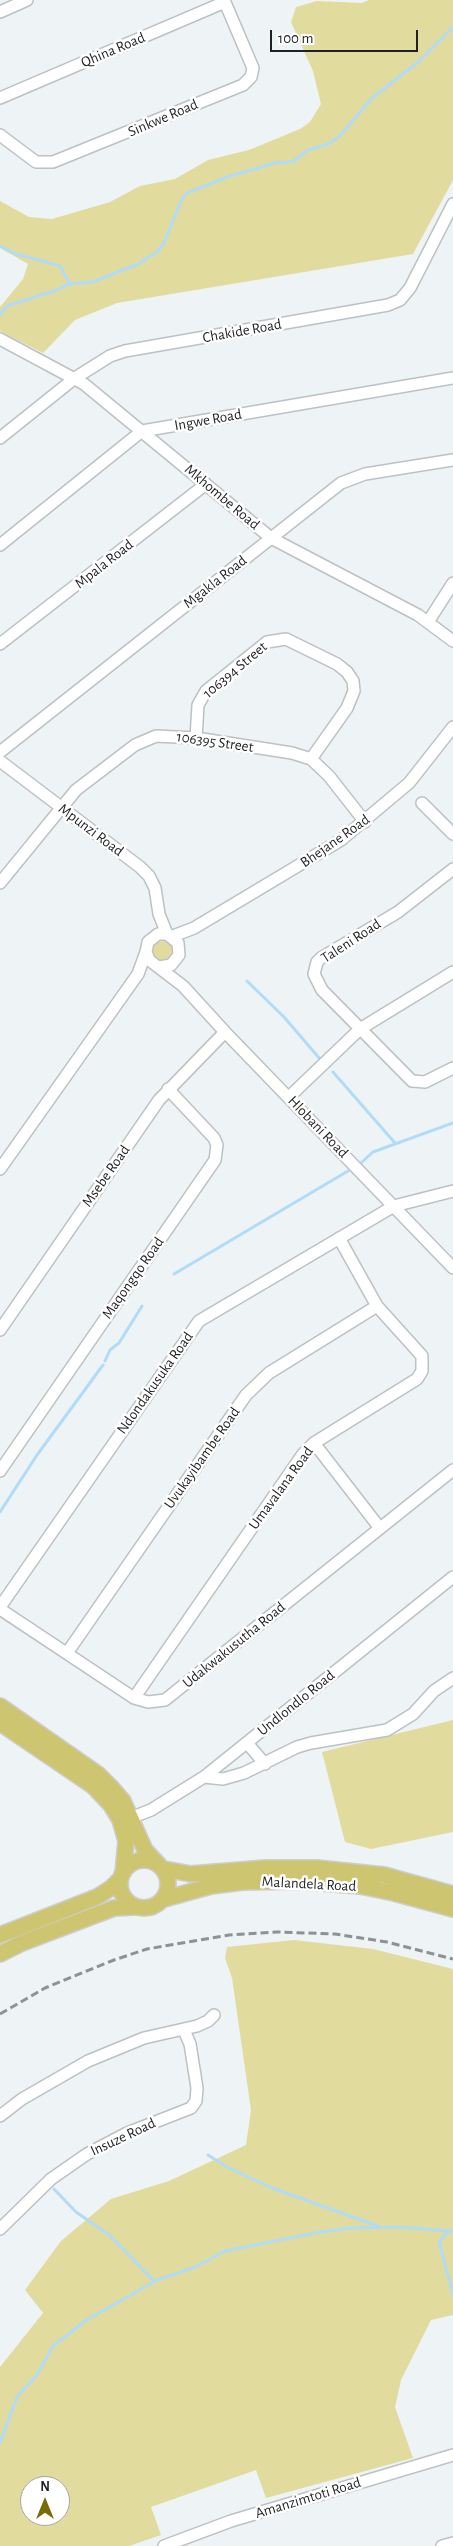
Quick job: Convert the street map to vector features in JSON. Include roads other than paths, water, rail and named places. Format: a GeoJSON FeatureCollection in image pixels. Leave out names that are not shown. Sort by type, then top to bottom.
{"type":"FeatureCollection","features":[{"type":"Feature","properties":{"kind":"main road"},"geometry":{"type":"LineString","coordinates":[[0,1706],[99,1775],[123,1801],[126,1820],[126,1841],[122,1895],[134,1907]]}},
{"type":"Feature","properties":{"kind":"main road"},"geometry":{"type":"LineString","coordinates":[[0,1723],[93,1786],[126,1820],[145,1850],[162,1867],[168,1881],[164,1899],[154,1907],[114,1908],[22,1943],[0,1954]]}},
{"type":"Feature","properties":{"kind":"main road"},"geometry":{"type":"LineString","coordinates":[[0,1935],[97,1897],[111,1888],[130,1865],[139,1860],[150,1861],[162,1867]]}},
{"type":"Feature","properties":{"kind":"main road","name":"Malandela Road"},"geometry":{"type":"LineString","coordinates":[[162,1867],[191,1874],[265,1868],[317,1868],[384,1875],[453,1894]]}},
{"type":"Feature","properties":{"kind":"main road","name":"Malandela Road"},"geometry":{"type":"LineString","coordinates":[[164,1899],[227,1884],[297,1881],[360,1886],[394,1892],[453,1909]]}},
{"type":"Feature","properties":{"kind":"street"},"geometry":{"type":"LineString","coordinates":[[0,12],[27,0]]}},
{"type":"Feature","properties":{"kind":"street","name":"Qhina Road"},"geometry":{"type":"LineString","coordinates":[[0,98],[225,1]]}},
{"type":"Feature","properties":{"kind":"street","name":"Sinkwe Road"},"geometry":{"type":"LineString","coordinates":[[0,135],[36,162],[53,162],[243,85],[250,77],[252,68],[225,1]]}},
{"type":"Feature","properties":{"kind":"street","name":"Chakide Road"},"geometry":{"type":"LineString","coordinates":[[0,438],[75,378],[110,356],[125,351],[394,303],[404,296],[410,288],[453,204]]}},
{"type":"Feature","properties":{"kind":"street","name":"Mkhombe Road"},"geometry":{"type":"LineString","coordinates":[[0,339],[75,378],[272,538],[428,622],[453,641]]}},
{"type":"Feature","properties":{"kind":"street","name":"Ingwe Road"},"geometry":{"type":"LineString","coordinates":[[0,545],[142,431],[453,378]]}},
{"type":"Feature","properties":{"kind":"street","name":"Mgakla Road"},"geometry":{"type":"LineString","coordinates":[[0,752],[342,483],[365,474],[453,460]]}},
{"type":"Feature","properties":{"kind":"street","name":"Mpala Road"},"geometry":{"type":"LineString","coordinates":[[0,644],[206,484]]}},
{"type":"Feature","properties":{"kind":"street"},"geometry":{"type":"LineString","coordinates":[[428,622],[453,583]]}},
{"type":"Feature","properties":{"kind":"street","name":"106394 Street"},"geometry":{"type":"LineString","coordinates":[[196,738],[198,705],[206,691],[267,642],[286,639],[343,667],[351,676],[354,686],[348,708],[311,759]]}},
{"type":"Feature","properties":{"kind":"street","name":"Bhejane Road"},"geometry":{"type":"LineString","coordinates":[[170,935],[194,928],[325,851],[365,822],[409,783],[453,728]]}},
{"type":"Feature","properties":{"kind":"street","name":"106395 Street"},"geometry":{"type":"LineString","coordinates":[[0,883],[4,870],[85,782],[147,738],[167,735],[196,738],[292,753],[311,759],[329,776],[365,822]]}},
{"type":"Feature","properties":{"kind":"street","name":"Mpunzi Road"},"geometry":{"type":"LineString","coordinates":[[0,761],[149,876],[155,888],[159,914],[170,935]]}},
{"type":"Feature","properties":{"kind":"street"},"geometry":{"type":"LineString","coordinates":[[422,803],[453,834]]}},
{"type":"Feature","properties":{"kind":"street","name":"Taleni Road"},"geometry":{"type":"LineString","coordinates":[[360,1029],[322,990],[316,980],[317,962],[418,898],[453,869]]}},
{"type":"Feature","properties":{"kind":"street","name":"Mpunzi Road"},"geometry":{"type":"LineString","coordinates":[[150,939],[159,914]]}},
{"type":"Feature","properties":{"kind":"street","name":"Bhejane Road"},"geometry":{"type":"LineString","coordinates":[[179,951],[194,928]]}},
{"type":"Feature","properties":{"kind":"street"},"geometry":{"type":"LineString","coordinates":[[0,1169],[138,974],[150,939],[158,934],[170,935],[179,951],[178,968],[183,986]]}},
{"type":"Feature","properties":{"kind":"street"},"geometry":{"type":"LineString","coordinates":[[138,974],[157,966],[171,965],[179,951]]}},
{"type":"Feature","properties":{"kind":"street"},"geometry":{"type":"LineString","coordinates":[[146,952],[149,960],[157,966]]}},
{"type":"Feature","properties":{"kind":"street","name":"Hlobani Road"},"geometry":{"type":"LineString","coordinates":[[157,966],[183,986],[453,1268]]}},
{"type":"Feature","properties":{"kind":"street"},"geometry":{"type":"LineString","coordinates":[[289,1097],[360,1029],[453,972]]}},
{"type":"Feature","properties":{"kind":"street"},"geometry":{"type":"LineString","coordinates":[[360,1029],[412,1080],[425,1082],[453,1068]]}},
{"type":"Feature","properties":{"kind":"street","name":"Msebe Road"},"geometry":{"type":"LineString","coordinates":[[0,1330],[168,1089],[225,1032]]}},
{"type":"Feature","properties":{"kind":"street","name":"Maqongqo Road"},"geometry":{"type":"LineString","coordinates":[[0,1471],[215,1160],[217,1146],[214,1138],[168,1089]]}},
{"type":"Feature","properties":{"kind":"street","name":"Ndondakusuka Road"},"geometry":{"type":"LineString","coordinates":[[0,1608],[192,1329],[208,1314],[394,1206],[453,1191]]}},
{"type":"Feature","properties":{"kind":"street","name":"Umavalana Road"},"geometry":{"type":"LineString","coordinates":[[134,1698],[303,1454],[314,1443],[417,1379],[422,1371],[422,1356],[377,1306],[339,1238]]}},
{"type":"Feature","properties":{"kind":"street","name":"Uvukayibambe Road"},"geometry":{"type":"LineString","coordinates":[[67,1653],[246,1395],[270,1373],[377,1306]]}},
{"type":"Feature","properties":{"kind":"street"},"geometry":{"type":"LineString","coordinates":[[314,1443],[379,1527]]}},
{"type":"Feature","properties":{"kind":"street","name":"Udakwakusutha Road"},"geometry":{"type":"LineString","coordinates":[[0,1608],[134,1698],[157,1702],[172,1695],[379,1527],[453,1470]]}},
{"type":"Feature","properties":{"kind":"street","name":"Undlondlo Road"},"geometry":{"type":"LineString","coordinates":[[126,1820],[151,1810],[204,1777],[453,1576]]}},
{"type":"Feature","properties":{"kind":"street"},"geometry":{"type":"LineString","coordinates":[[204,1777],[223,1779],[244,1774],[297,1747],[386,1730],[414,1714],[434,1691],[453,1678]]}},
{"type":"Feature","properties":{"kind":"street"},"geometry":{"type":"LineString","coordinates":[[246,1743],[265,1764]]}},
{"type":"Feature","properties":{"kind":"street"},"geometry":{"type":"LineString","coordinates":[[0,2116],[22,2099],[88,2061],[144,2038],[184,2030],[208,2022],[214,2015]]}},
{"type":"Feature","properties":{"kind":"street","name":"Insuze Road"},"geometry":{"type":"LineString","coordinates":[[0,2229],[50,2179],[87,2154],[127,2133],[191,2108],[196,2100],[197,2088],[190,2044],[184,2030]]}},
{"type":"Feature","properties":{"kind":"street","name":"Amanzimtoti Road"},"geometry":{"type":"LineString","coordinates":[[172,2545],[230,2521],[453,2455]]}},
{"type":"Feature","properties":{"kind":"street"},"geometry":{"type":"LineString","coordinates":[[442,2546],[453,2543]]}},
{"type":"Feature","properties":{"kind":"waterway"},"geometry":{"type":"LineString","coordinates":[[0,246],[16,254],[60,266],[70,284],[92,282],[138,264],[157,252],[163,245],[182,199],[187,193],[227,177],[278,162],[294,161],[308,150],[328,144],[339,137],[372,98],[418,62],[453,27]]}},
{"type":"Feature","properties":{"kind":"waterway"},"geometry":{"type":"LineString","coordinates":[[0,315],[7,306],[70,284]]}},
{"type":"Feature","properties":{"kind":"waterway"},"geometry":{"type":"LineString","coordinates":[[247,981],[284,1017],[320,1059]]}},
{"type":"Feature","properties":{"kind":"waterway"},"geometry":{"type":"LineString","coordinates":[[333,1072],[395,1143]]}},
{"type":"Feature","properties":{"kind":"waterway"},"geometry":{"type":"LineString","coordinates":[[362,1162],[373,1152],[453,1123]]}},
{"type":"Feature","properties":{"kind":"waterway"},"geometry":{"type":"LineString","coordinates":[[174,1274],[348,1171]]}},
{"type":"Feature","properties":{"kind":"waterway"},"geometry":{"type":"LineString","coordinates":[[105,1361],[110,1350],[119,1343],[142,1306]]}},
{"type":"Feature","properties":{"kind":"waterway"},"geometry":{"type":"LineString","coordinates":[[0,1512],[37,1455],[103,1365]]}},
{"type":"Feature","properties":{"kind":"waterway"},"geometry":{"type":"LineString","coordinates":[[208,2155],[227,2167],[272,2188],[378,2226]]}},
{"type":"Feature","properties":{"kind":"waterway"},"geometry":{"type":"LineString","coordinates":[[54,2189],[76,2212],[109,2235],[154,2281]]}},
{"type":"Feature","properties":{"kind":"waterway"},"geometry":{"type":"LineString","coordinates":[[0,2443],[17,2397],[37,2375],[53,2346],[85,2321],[157,2280],[193,2268],[225,2251],[315,2233],[351,2228],[397,2227],[453,2231]]}},
{"type":"Feature","properties":{"kind":"waterway"},"geometry":{"type":"LineString","coordinates":[[449,2231],[439,2242],[453,2294]]}},
{"type":"Feature","properties":{"kind":"railway"},"geometry":{"type":"LineString","coordinates":[[0,2014],[45,1988],[114,1960],[147,1949],[229,1935],[277,1932],[335,1934],[387,1942],[453,1959]]}}]}
